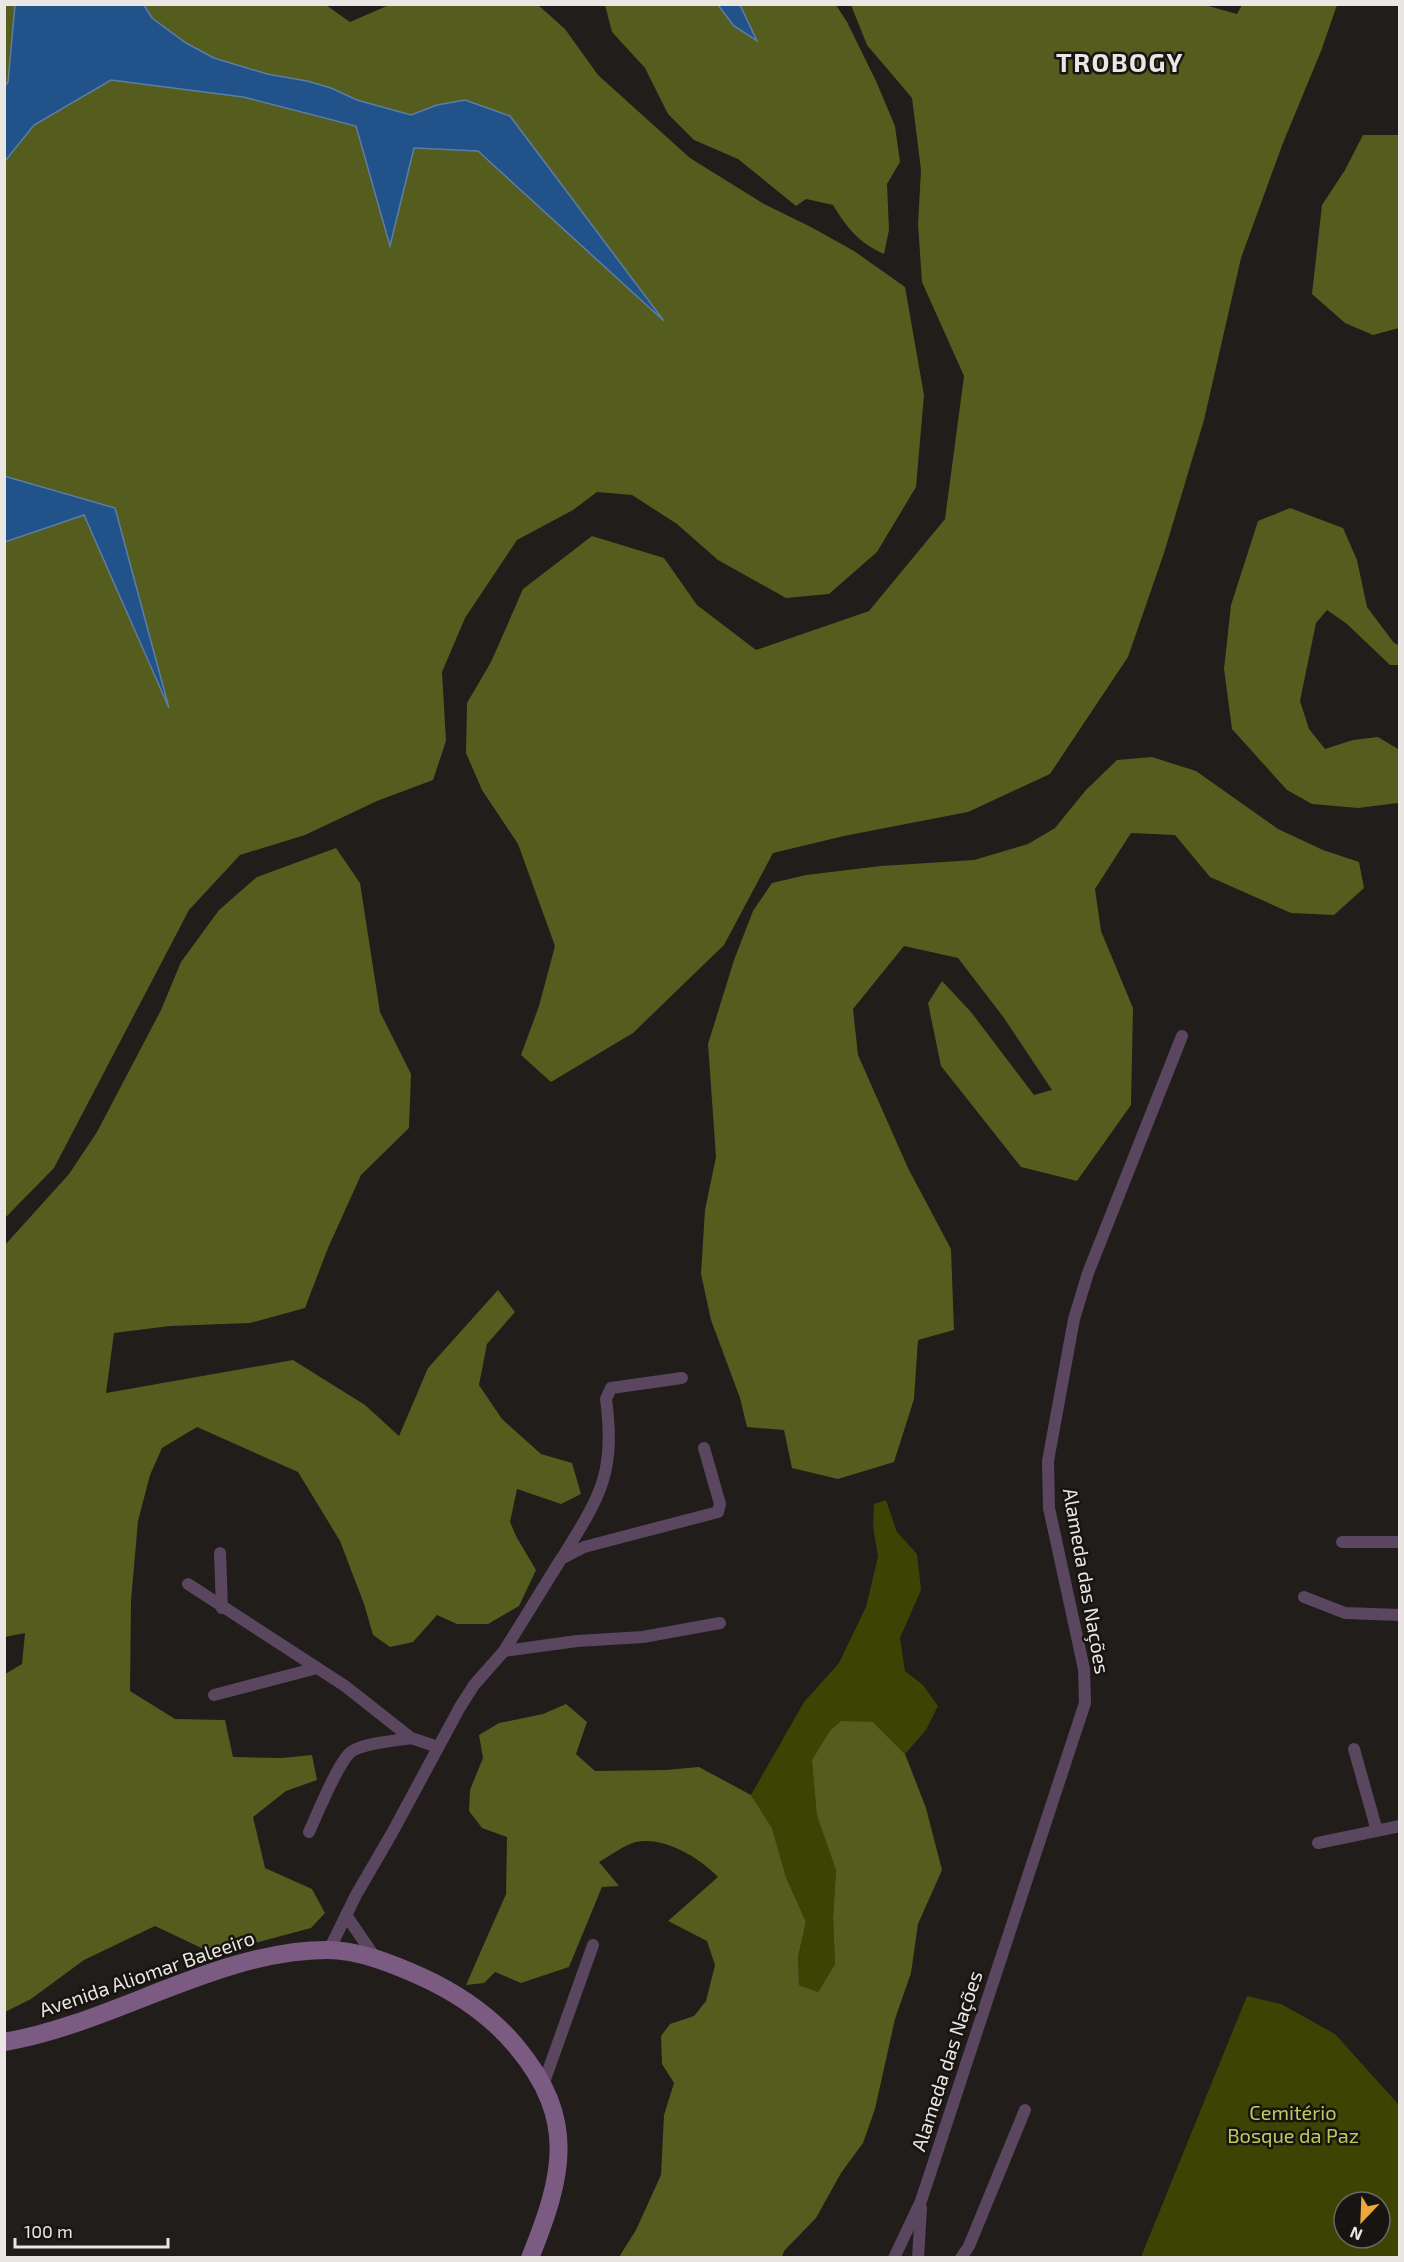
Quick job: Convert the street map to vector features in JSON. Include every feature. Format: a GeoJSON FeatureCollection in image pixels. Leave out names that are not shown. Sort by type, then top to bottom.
{"type":"FeatureCollection","features":[{"type":"Feature","properties":{"kind":"main road","name":"Avenida Aliomar Baleeiro"},"geometry":{"type":"LineString","coordinates":[[4,2042],[75,2025],[235,1965],[270,1956],[327,1950],[376,1959],[443,1987],[482,2011],[529,2061],[543,2085],[555,2114],[560,2135],[560,2154],[555,2186],[530,2258]]}},
{"type":"Feature","properties":{"kind":"street","name":"Alameda das Nações"},"geometry":{"type":"LineString","coordinates":[[894,2258],[921,2201],[1084,1703],[1086,1686],[1083,1669],[1049,1508],[1048,1461],[1074,1319],[1088,1273],[1182,1036]]}},
{"type":"Feature","properties":{"kind":"street"},"geometry":{"type":"LineString","coordinates":[[327,1950],[474,1684],[504,1652],[594,1507],[605,1477],[609,1445],[607,1393],[611,1388],[682,1378]]}},
{"type":"Feature","properties":{"kind":"street"},"geometry":{"type":"LineString","coordinates":[[561,1559],[584,1547],[718,1512],[720,1504],[704,1448]]}},
{"type":"Feature","properties":{"kind":"street"},"geometry":{"type":"LineString","coordinates":[[1342,1542],[1400,1542]]}},
{"type":"Feature","properties":{"kind":"street"},"geometry":{"type":"LineString","coordinates":[[220,1553],[222,1608]]}},
{"type":"Feature","properties":{"kind":"street"},"geometry":{"type":"LineString","coordinates":[[188,1584],[345,1686],[411,1738],[438,1747]]}},
{"type":"Feature","properties":{"kind":"street"},"geometry":{"type":"LineString","coordinates":[[1304,1597],[1345,1613],[1400,1615]]}},
{"type":"Feature","properties":{"kind":"street"},"geometry":{"type":"LineString","coordinates":[[504,1652],[577,1641],[643,1637],[720,1623]]}},
{"type":"Feature","properties":{"kind":"street"},"geometry":{"type":"LineString","coordinates":[[214,1695],[317,1668]]}},
{"type":"Feature","properties":{"kind":"street"},"geometry":{"type":"LineString","coordinates":[[309,1832],[341,1765],[350,1752],[364,1746],[411,1738]]}},
{"type":"Feature","properties":{"kind":"street"},"geometry":{"type":"LineString","coordinates":[[1354,1749],[1377,1831]]}},
{"type":"Feature","properties":{"kind":"street"},"geometry":{"type":"LineString","coordinates":[[1318,1844],[1400,1826]]}},
{"type":"Feature","properties":{"kind":"street"},"geometry":{"type":"LineString","coordinates":[[346,1915],[376,1959]]}},
{"type":"Feature","properties":{"kind":"street"},"geometry":{"type":"LineString","coordinates":[[543,2085],[593,1945]]}},
{"type":"Feature","properties":{"kind":"street"},"geometry":{"type":"LineString","coordinates":[[961,2258],[969,2246],[1025,2110]]}},
{"type":"Feature","properties":{"kind":"street","name":"Alameda das Nações"},"geometry":{"type":"LineString","coordinates":[[918,2258],[921,2201]]}},
{"type":"Feature","properties":{"kind":"green space"},"geometry":{"type":"Polygon","coordinates":[[[5,5],[15,5],[8,83],[5,86],[5,5]]]}},
{"type":"Feature","properties":{"kind":"green space"},"geometry":{"type":"Polygon","coordinates":[[[144,5],[326,5],[350,22],[389,5],[538,5],[565,29],[598,75],[690,158],[764,204],[854,251],[905,287],[924,395],[916,487],[877,552],[829,594],[786,598],[718,560],[677,524],[632,495],[597,492],[573,510],[517,540],[465,618],[442,672],[446,741],[433,780],[377,801],[305,835],[240,855],[189,910],[54,1168],[5,1218],[5,542],[84,515],[166,702],[115,508],[5,476],[5,161],[34,125],[111,80],[243,97],[356,126],[390,245],[414,148],[478,151],[661,317],[510,116],[437,105],[411,115],[357,100],[331,88],[307,81],[267,74],[214,58],[186,43],[152,18],[144,5]]]}},
{"type":"Feature","properties":{"kind":"green space"},"geometry":{"type":"Polygon","coordinates":[[[605,5],[718,5],[734,26],[756,41],[740,5],[836,5],[847,22],[876,81],[895,126],[900,162],[887,184],[889,230],[884,254],[867,245],[854,234],[833,205],[806,199],[796,206],[738,159],[694,140],[668,114],[645,68],[612,32],[605,5]]]}},
{"type":"Feature","properties":{"kind":"green space"},"geometry":{"type":"Polygon","coordinates":[[[851,5],[1205,5],[1237,14],[1242,5],[1337,5],[1241,258],[1204,420],[1164,553],[1128,657],[1050,774],[968,812],[844,836],[773,853],[724,945],[633,1033],[551,1082],[521,1055],[539,1006],[555,946],[518,844],[482,790],[466,753],[467,703],[491,662],[523,589],[592,536],[664,558],[697,605],[756,650],[869,611],[945,519],[964,376],[922,282],[918,224],[921,170],[912,98],[867,45],[851,5]]]}},
{"type":"Feature","properties":{"kind":"green space"},"geometry":{"type":"Polygon","coordinates":[[[1363,135],[1399,135],[1399,328],[1373,335],[1345,323],[1312,294],[1322,205],[1345,170],[1363,135]]]}},
{"type":"Feature","properties":{"kind":"green space"},"geometry":{"type":"Polygon","coordinates":[[[1290,508],[1343,528],[1357,560],[1367,607],[1394,643],[1399,645],[1399,665],[1390,665],[1347,624],[1327,610],[1316,623],[1300,701],[1309,729],[1325,749],[1353,740],[1378,737],[1398,749],[1400,801],[1398,803],[1358,808],[1312,804],[1287,790],[1232,729],[1224,669],[1231,605],[1258,521],[1290,508]]]}},
{"type":"Feature","properties":{"kind":"green space"},"geometry":{"type":"Polygon","coordinates":[[[1152,757],[1196,771],[1278,829],[1323,850],[1359,862],[1364,888],[1334,915],[1291,913],[1210,877],[1175,835],[1131,833],[1095,889],[1101,931],[1133,1008],[1131,1105],[1077,1181],[1021,1167],[941,1066],[928,1003],[942,981],[971,1012],[1034,1095],[1052,1090],[1004,1018],[958,958],[904,946],[853,1009],[858,1055],[908,1168],[951,1249],[954,1330],[918,1340],[914,1399],[894,1462],[838,1479],[792,1468],[784,1430],[747,1427],[740,1398],[711,1320],[701,1274],[705,1210],[716,1157],[708,1044],[734,960],[753,911],[772,883],[806,875],[881,866],[974,860],[1028,844],[1055,828],[1086,790],[1117,760],[1152,757]]]}},
{"type":"Feature","properties":{"kind":"green space"},"geometry":{"type":"Polygon","coordinates":[[[336,848],[360,883],[380,1012],[411,1074],[409,1128],[361,1175],[328,1248],[305,1308],[250,1323],[170,1326],[114,1333],[106,1393],[293,1360],[365,1405],[399,1436],[428,1368],[498,1290],[515,1312],[487,1344],[479,1385],[502,1419],[541,1454],[572,1463],[581,1494],[561,1504],[517,1489],[510,1522],[536,1570],[519,1606],[488,1624],[457,1624],[437,1615],[413,1642],[390,1647],[373,1635],[340,1541],[298,1472],[197,1427],[162,1448],[150,1475],[138,1521],[131,1601],[130,1691],[175,1719],[225,1720],[233,1757],[282,1758],[312,1755],[317,1780],[286,1791],[253,1817],[265,1868],[312,1889],[325,1913],[311,1928],[214,1954],[155,1926],[84,1960],[31,1999],[5,2012],[5,1674],[22,1664],[25,1633],[5,1637],[5,1245],[69,1174],[97,1132],[161,1010],[181,962],[219,910],[257,877],[336,848]]]}},
{"type":"Feature","properties":{"kind":"green space"},"geometry":{"type":"Polygon","coordinates":[[[886,1500],[897,1532],[917,1554],[921,1590],[900,1638],[905,1671],[923,1685],[938,1706],[926,1730],[905,1754],[873,1722],[817,1816],[836,1869],[833,1918],[835,1964],[818,1992],[799,1985],[798,1957],[806,1922],[786,1877],[772,1828],[751,1795],[804,1702],[839,1663],[866,1607],[878,1557],[873,1526],[874,1504],[886,1500]]]}},
{"type":"Feature","properties":{"kind":"green space"},"geometry":{"type":"Polygon","coordinates":[[[566,1704],[587,1722],[576,1754],[595,1771],[699,1767],[751,1795],[772,1828],[786,1877],[806,1922],[798,1957],[799,1985],[818,1992],[835,1964],[833,1918],[836,1870],[817,1816],[812,1760],[830,1731],[841,1721],[873,1722],[905,1754],[926,1808],[942,1870],[918,1924],[911,1973],[895,2019],[875,2109],[863,2143],[841,2173],[816,2218],[784,2251],[782,2257],[619,2257],[636,2230],[661,2175],[664,2115],[674,2083],[662,2064],[661,2036],[670,2024],[694,2016],[706,2001],[715,1965],[707,1941],[668,1921],[718,1877],[702,1863],[681,1850],[658,1842],[636,1842],[627,1846],[599,1862],[619,1886],[602,1887],[569,1967],[521,1983],[495,1972],[484,1983],[466,1985],[506,1894],[507,1837],[482,1828],[469,1811],[470,1790],[483,1758],[479,1735],[499,1723],[543,1714],[566,1704]]]}},
{"type":"Feature","properties":{"kind":"green space","name":"Cemitério Bosque da Paz"},"geometry":{"type":"Polygon","coordinates":[[[1247,1996],[1281,2004],[1335,2034],[1399,2105],[1399,2257],[1141,2257],[1247,1996]]]}},
{"type":"Feature","properties":{"kind":"water"},"geometry":{"type":"Polygon","coordinates":[[[15,5],[144,5],[152,18],[186,43],[214,58],[267,74],[307,81],[331,88],[357,100],[411,115],[437,105],[465,100],[510,116],[664,321],[478,151],[414,148],[390,246],[356,126],[243,97],[111,80],[34,125],[5,161],[5,86],[8,82],[15,5]]]}},
{"type":"Feature","properties":{"kind":"water"},"geometry":{"type":"Polygon","coordinates":[[[718,5],[740,5],[757,41],[734,26],[718,5]]]}},
{"type":"Feature","properties":{"kind":"water"},"geometry":{"type":"Polygon","coordinates":[[[4,476],[115,508],[169,708],[84,515],[5,542],[4,476]]]}},
{"type":"Feature","properties":{"kind":"district","name":"TROBOGY"},"geometry":{"type":"Point","coordinates":[1120,63]}}]}
